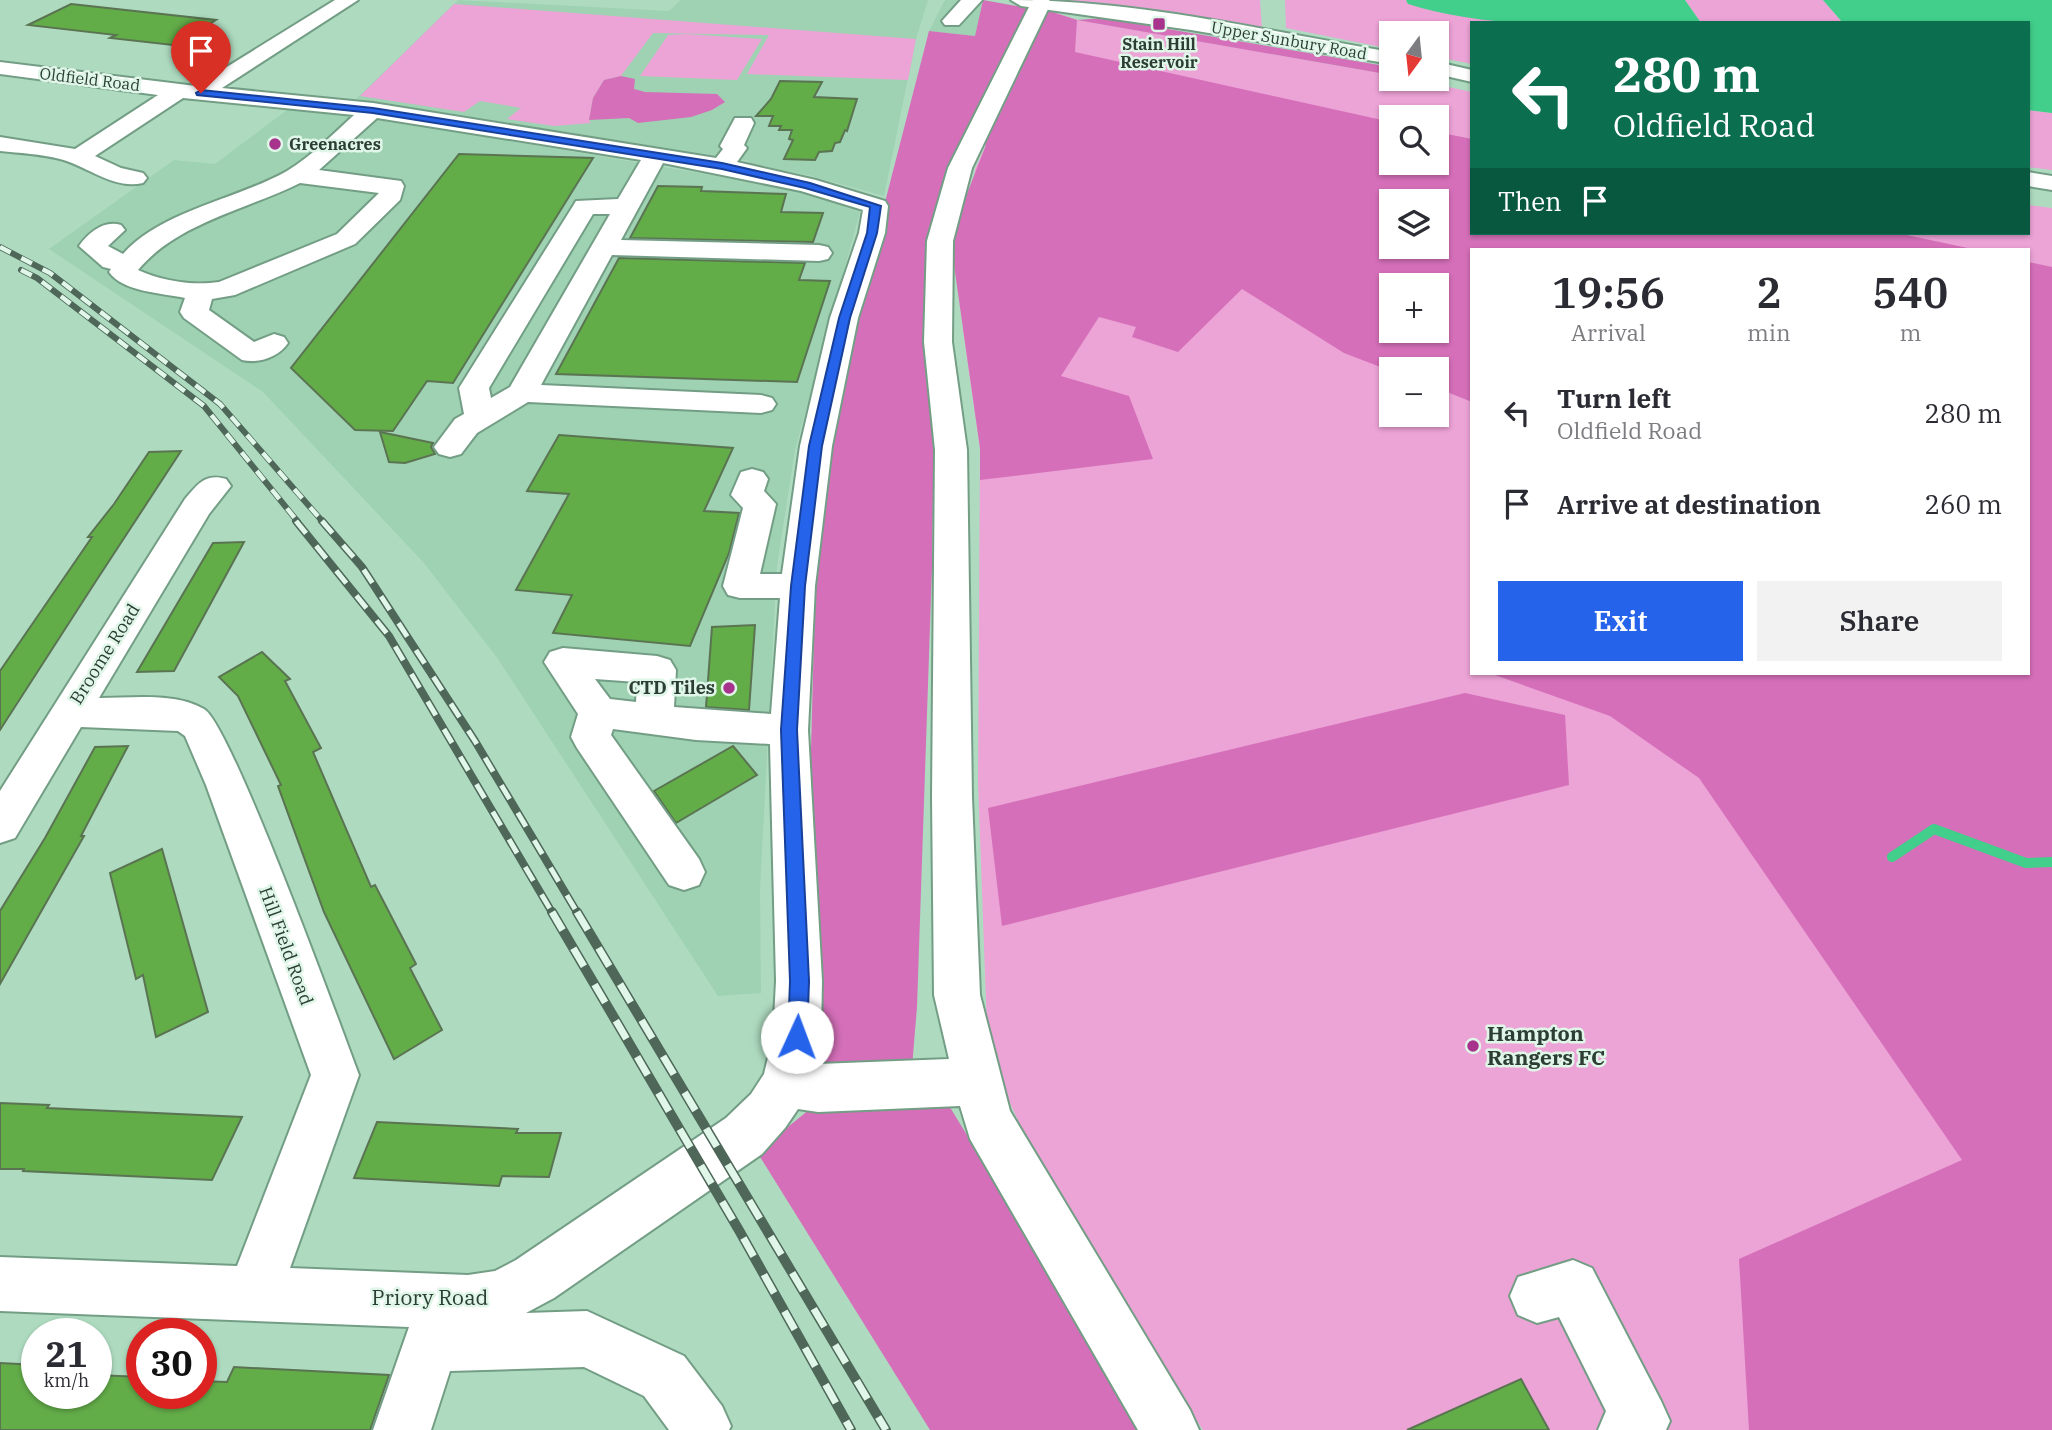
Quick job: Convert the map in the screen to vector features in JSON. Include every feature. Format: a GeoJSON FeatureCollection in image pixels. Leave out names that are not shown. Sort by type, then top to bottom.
{"type":"FeatureCollection","features":[{"type":"Feature","properties":{"kind":"main road"},"geometry":{"type":"LineString","coordinates":[[78,157],[348,0]]}},
{"type":"Feature","properties":{"kind":"main road"},"geometry":{"type":"LineString","coordinates":[[952,21],[972,0]]}},
{"type":"Feature","properties":{"kind":"main road"},"geometry":{"type":"LineString","coordinates":[[1031,2],[960,168],[940,241],[938,342],[951,450],[952,797],[957,995],[988,1121],[1170,1430]]}},
{"type":"Feature","properties":{"kind":"main road","name":"Upper Sunbury Road"},"geometry":{"type":"LineString","coordinates":[[1031,2],[1191,24],[1379,56]]}},
{"type":"Feature","properties":{"kind":"main road","name":"Oldfield Road"},"geometry":{"type":"LineString","coordinates":[[0,68],[190,92],[373,110],[487,114],[655,156],[722,166],[807,185],[876,206],[872,233],[844,318],[816,446],[798,586],[789,730],[799,981],[797,1037],[786,1084]]}},
{"type":"Feature","properties":{"kind":"main road"},"geometry":{"type":"LineString","coordinates":[[1449,71],[1470,76]]}},
{"type":"Feature","properties":{"kind":"main road"},"geometry":{"type":"LineString","coordinates":[[297,176],[392,186],[391,195],[346,239],[225,289],[200,293],[141,281],[122,272],[158,239],[297,176],[373,110]]}},
{"type":"Feature","properties":{"kind":"main road"},"geometry":{"type":"LineString","coordinates":[[722,166],[735,148],[732,146],[743,123]]}},
{"type":"Feature","properties":{"kind":"main road"},"geometry":{"type":"LineString","coordinates":[[0,144],[53,150],[78,157],[116,176],[135,178]]}},
{"type":"Feature","properties":{"kind":"main road"},"geometry":{"type":"LineString","coordinates":[[450,447],[466,426],[522,393],[655,156]]}},
{"type":"Feature","properties":{"kind":"main road"},"geometry":{"type":"LineString","coordinates":[[480,417],[474,388],[585,206],[628,207]]}},
{"type":"Feature","properties":{"kind":"main road"},"geometry":{"type":"LineString","coordinates":[[113,230],[92,246],[112,261],[128,264]]}},
{"type":"Feature","properties":{"kind":"main road"},"geometry":{"type":"LineString","coordinates":[[602,247],[819,253]]}},
{"type":"Feature","properties":{"kind":"main road"},"geometry":{"type":"LineString","coordinates":[[200,293],[194,312],[252,354],[274,343]]}},
{"type":"Feature","properties":{"kind":"main road"},"geometry":{"type":"LineString","coordinates":[[522,393],[761,404]]}},
{"type":"Feature","properties":{"kind":"main road"},"geometry":{"type":"LineString","coordinates":[[752,479],[747,495],[760,504],[740,586],[798,586]]}},
{"type":"Feature","properties":{"kind":"main road","name":"Broome Road"},"geometry":{"type":"LineString","coordinates":[[0,827],[197,507],[215,485]]}},
{"type":"Feature","properties":{"kind":"main road"},"geometry":{"type":"LineString","coordinates":[[654,720],[657,670],[563,662],[598,712],[654,720],[737,729],[789,730]]}},
{"type":"Feature","properties":{"kind":"main road","name":"Hill Field Road"},"geometry":{"type":"LineString","coordinates":[[69,712],[156,712],[181,716],[200,727],[226,785],[335,1074],[254,1293]]}},
{"type":"Feature","properties":{"kind":"main road"},"geometry":{"type":"LineString","coordinates":[[598,712],[591,737],[684,872]]}},
{"type":"Feature","properties":{"kind":"main road"},"geometry":{"type":"LineString","coordinates":[[786,1084],[818,1088],[979,1082]]}},
{"type":"Feature","properties":{"kind":"main road","name":"Priory Road"},"geometry":{"type":"LineString","coordinates":[[0,1284],[254,1293],[438,1322],[468,1302],[501,1297],[535,1279],[744,1136],[768,1111],[786,1084]]}},
{"type":"Feature","properties":{"kind":"main road"},"geometry":{"type":"LineString","coordinates":[[1537,1296],[1573,1287],[1641,1421],[1627,1430]]}},
{"type":"Feature","properties":{"kind":"main road"},"geometry":{"type":"LineString","coordinates":[[402,1430],[438,1322],[587,1339],[664,1376],[702,1426]]}},
{"type":"Feature","properties":{"kind":"shaded area"},"geometry":{"type":"Polygon","coordinates":[[[458,0],[669,11],[681,0],[928,0],[916,39],[884,196],[808,175],[748,164],[750,161],[356,99],[458,0]]]}},
{"type":"Feature","properties":{"kind":"shaded area"},"geometry":{"type":"Polygon","coordinates":[[[945,0],[983,0],[975,36],[929,31],[945,0]]]}},
{"type":"Feature","properties":{"kind":"shaded area"},"geometry":{"type":"Polygon","coordinates":[[[983,0],[1028,8],[1005,63],[1021,67],[1043,9],[1077,20],[1075,52],[1379,119],[1379,175],[1449,175],[1449,134],[1470,139],[1470,235],[1906,235],[1968,248],[1470,248],[1470,401],[1449,393],[1449,357],[1379,357],[1379,366],[1344,353],[1242,289],[1178,352],[1132,337],[1136,327],[1099,317],[1061,376],[1129,396],[1153,459],[980,480],[980,448],[950,237],[986,145],[962,152],[927,246],[934,425],[932,567],[917,1007],[912,1067],[820,1063],[806,937],[817,525],[851,317],[884,206],[929,31],[975,36],[983,0]]]}},
{"type":"Feature","properties":{"kind":"shaded area"},"geometry":{"type":"Polygon","coordinates":[[[1064,0],[1260,0],[1262,29],[1064,0]]]}},
{"type":"Feature","properties":{"kind":"shaded area"},"geometry":{"type":"Polygon","coordinates":[[[1285,0],[1406,0],[1408,4],[1498,21],[1470,21],[1470,64],[1449,59],[1449,21],[1379,21],[1379,47],[1286,28],[1285,0]]]}},
{"type":"Feature","properties":{"kind":"shaded area"},"geometry":{"type":"Polygon","coordinates":[[[1406,0],[1685,0],[1700,21],[1498,21],[1443,13],[1408,4],[1406,0]]]}},
{"type":"Feature","properties":{"kind":"shaded area"},"geometry":{"type":"Polygon","coordinates":[[[1685,0],[1823,0],[1841,21],[1700,21],[1685,0]]]}},
{"type":"Feature","properties":{"kind":"shaded area"},"geometry":{"type":"Polygon","coordinates":[[[1823,0],[2052,0],[2052,113],[2030,110],[2030,21],[1841,21],[1823,0]]]}},
{"type":"Feature","properties":{"kind":"shaded area"},"geometry":{"type":"Polygon","coordinates":[[[454,4],[916,39],[908,80],[747,74],[769,35],[653,33],[621,76],[604,80],[593,98],[589,120],[591,123],[554,126],[507,119],[521,108],[480,101],[464,112],[360,96],[454,4]]]}},
{"type":"Feature","properties":{"kind":"shaded area"},"geometry":{"type":"Polygon","coordinates":[[[1043,9],[1078,20],[1379,73],[1379,91],[1449,91],[1449,87],[1470,92],[1470,235],[2030,235],[2030,205],[2052,208],[2052,1430],[1203,1430],[1065,1223],[988,1055],[978,782],[980,449],[963,330],[975,169],[1022,67],[1043,9]]]}},
{"type":"Feature","properties":{"kind":"shaded area"},"geometry":{"type":"Polygon","coordinates":[[[1103,18],[1379,65],[1379,73],[1077,20],[1103,18]]]}},
{"type":"Feature","properties":{"kind":"shaded area"},"geometry":{"type":"Polygon","coordinates":[[[668,35],[762,39],[737,80],[640,76],[668,35]]]}},
{"type":"Feature","properties":{"kind":"shaded area"},"geometry":{"type":"Polygon","coordinates":[[[621,76],[635,79],[634,89],[645,92],[717,94],[725,102],[691,117],[638,123],[629,118],[589,120],[593,98],[604,80],[621,76]]]}},
{"type":"Feature","properties":{"kind":"shaded area"},"geometry":{"type":"Polygon","coordinates":[[[287,110],[330,113],[464,133],[722,177],[803,192],[860,212],[795,450],[777,566],[760,889],[761,993],[718,996],[498,659],[424,563],[263,392],[49,249],[174,160],[215,164],[287,110]]]}},
{"type":"Feature","properties":{"kind":"shaded area"},"geometry":{"type":"Polygon","coordinates":[[[2030,110],[2052,113],[2052,170],[2030,167],[2030,110]]]}},
{"type":"Feature","properties":{"kind":"shaded area"},"geometry":{"type":"Polygon","coordinates":[[[2030,262],[2052,267],[2052,1430],[1749,1430],[1739,1259],[1962,1160],[1699,778],[1610,716],[1495,675],[2030,675],[2030,262]]]}},
{"type":"Feature","properties":{"kind":"shaded area"},"geometry":{"type":"Polygon","coordinates":[[[1465,693],[1565,715],[1569,785],[1002,926],[988,808],[1465,693]]]}},
{"type":"Feature","properties":{"kind":"shaded area"},"geometry":{"type":"Polygon","coordinates":[[[948,1104],[1147,1430],[930,1430],[757,1152],[810,1109],[948,1104]]]}},
{"type":"Feature","properties":{"kind":"building"},"geometry":{"type":"Polygon","coordinates":[[[71,4],[216,20],[173,45],[110,38],[116,35],[28,25],[71,4]]]}},
{"type":"Feature","properties":{"kind":"building"},"geometry":{"type":"Polygon","coordinates":[[[780,81],[822,82],[814,97],[857,99],[847,131],[845,130],[840,142],[835,143],[832,151],[819,152],[815,160],[784,159],[793,140],[789,139],[792,130],[779,130],[781,126],[769,126],[773,116],[756,116],[771,99],[780,81]]]}},
{"type":"Feature","properties":{"kind":"building"},"geometry":{"type":"Polygon","coordinates":[[[459,154],[593,158],[453,383],[427,381],[393,431],[355,430],[291,368],[459,154]]]}},
{"type":"Feature","properties":{"kind":"building"},"geometry":{"type":"Polygon","coordinates":[[[658,186],[702,187],[701,191],[786,194],[781,212],[823,213],[813,242],[630,238],[658,186]]]}},
{"type":"Feature","properties":{"kind":"building"},"geometry":{"type":"Polygon","coordinates":[[[619,258],[805,263],[799,280],[830,281],[797,382],[556,374],[619,258]]]}},
{"type":"Feature","properties":{"kind":"building"},"geometry":{"type":"Polygon","coordinates":[[[380,432],[433,443],[431,447],[435,454],[405,463],[389,462],[380,432]]]}},
{"type":"Feature","properties":{"kind":"building"},"geometry":{"type":"Polygon","coordinates":[[[559,435],[733,448],[704,511],[739,513],[729,553],[690,646],[553,633],[572,595],[516,590],[569,494],[527,491],[559,435]]]}},
{"type":"Feature","properties":{"kind":"building"},"geometry":{"type":"Polygon","coordinates":[[[181,451],[0,730],[0,671],[92,537],[88,537],[149,452],[181,451]]]}},
{"type":"Feature","properties":{"kind":"building"},"geometry":{"type":"Polygon","coordinates":[[[244,542],[174,671],[137,672],[213,543],[244,542]]]}},
{"type":"Feature","properties":{"kind":"building"},"geometry":{"type":"Polygon","coordinates":[[[755,625],[749,710],[706,707],[712,627],[755,625]]]}},
{"type":"Feature","properties":{"kind":"building"},"geometry":{"type":"Polygon","coordinates":[[[262,652],[290,679],[285,681],[321,748],[313,752],[371,887],[375,885],[416,964],[410,968],[442,1030],[394,1059],[324,912],[278,786],[281,785],[238,696],[219,677],[262,652]]]}},
{"type":"Feature","properties":{"kind":"building"},"geometry":{"type":"Polygon","coordinates":[[[128,746],[81,836],[84,836],[0,984],[0,911],[45,838],[95,747],[128,746]]]}},
{"type":"Feature","properties":{"kind":"building"},"geometry":{"type":"Polygon","coordinates":[[[733,746],[757,775],[676,823],[654,791],[733,746]]]}},
{"type":"Feature","properties":{"kind":"building"},"geometry":{"type":"Polygon","coordinates":[[[162,849],[208,1012],[156,1037],[143,975],[136,979],[110,873],[162,849]]]}},
{"type":"Feature","properties":{"kind":"building"},"geometry":{"type":"Polygon","coordinates":[[[0,1103],[49,1105],[47,1108],[242,1117],[212,1180],[23,1171],[24,1169],[0,1169],[0,1103]]]}},
{"type":"Feature","properties":{"kind":"building"},"geometry":{"type":"Polygon","coordinates":[[[377,1122],[518,1129],[516,1133],[561,1133],[549,1177],[502,1176],[499,1186],[354,1178],[377,1122]]]}},
{"type":"Feature","properties":{"kind":"building"},"geometry":{"type":"Polygon","coordinates":[[[0,1363],[21,1364],[21,1409],[112,1409],[112,1376],[126,1376],[126,1409],[217,1409],[217,1382],[227,1382],[234,1367],[389,1375],[370,1430],[0,1430],[0,1363]]]}},
{"type":"Feature","properties":{"kind":"building"},"geometry":{"type":"Polygon","coordinates":[[[1521,1379],[1549,1430],[1407,1430],[1521,1379]]]}},
{"type":"Feature","properties":{"kind":"waterway"},"geometry":{"type":"LineString","coordinates":[[1892,857],[1934,829],[2026,863],[2052,862]]}},
{"type":"Feature","properties":{"kind":"railway"},"geometry":{"type":"LineString","coordinates":[[0,247],[50,273],[220,404],[323,522]]}},
{"type":"Feature","properties":{"kind":"railway"},"geometry":{"type":"LineString","coordinates":[[21,270],[37,278],[204,406],[298,522]]}},
{"type":"Feature","properties":{"kind":"railway"},"geometry":{"type":"LineString","coordinates":[[296,521],[389,636],[553,914]]}},
{"type":"Feature","properties":{"kind":"railway"},"geometry":{"type":"LineString","coordinates":[[322,521],[362,567],[475,741],[578,914]]}},
{"type":"Feature","properties":{"kind":"railway"},"geometry":{"type":"LineString","coordinates":[[552,912],[740,1232],[851,1430]]}},
{"type":"Feature","properties":{"kind":"railway"},"geometry":{"type":"LineString","coordinates":[[577,912],[886,1430]]}},
{"type":"Feature","properties":{"kind":"place","name":"Stain Hill Reservoir"},"geometry":{"type":"Point","coordinates":[1159,24]}},
{"type":"Feature","properties":{"kind":"place","name":"Greenacres"},"geometry":{"type":"Point","coordinates":[275,144]}},
{"type":"Feature","properties":{"kind":"place","name":"CTD Tiles"},"geometry":{"type":"Point","coordinates":[729,688]}},
{"type":"Feature","properties":{"kind":"place","name":"Hampton Rangers FC"},"geometry":{"type":"Point","coordinates":[1473,1046]}},
{"type":"Feature","properties":{"kind":"route"},"geometry":{"type":"LineString","coordinates":[[201,93],[373,110],[722,166],[807,185],[876,206],[872,233],[844,318],[816,446],[798,586],[789,730],[799,981],[797,1037]]}}]}
